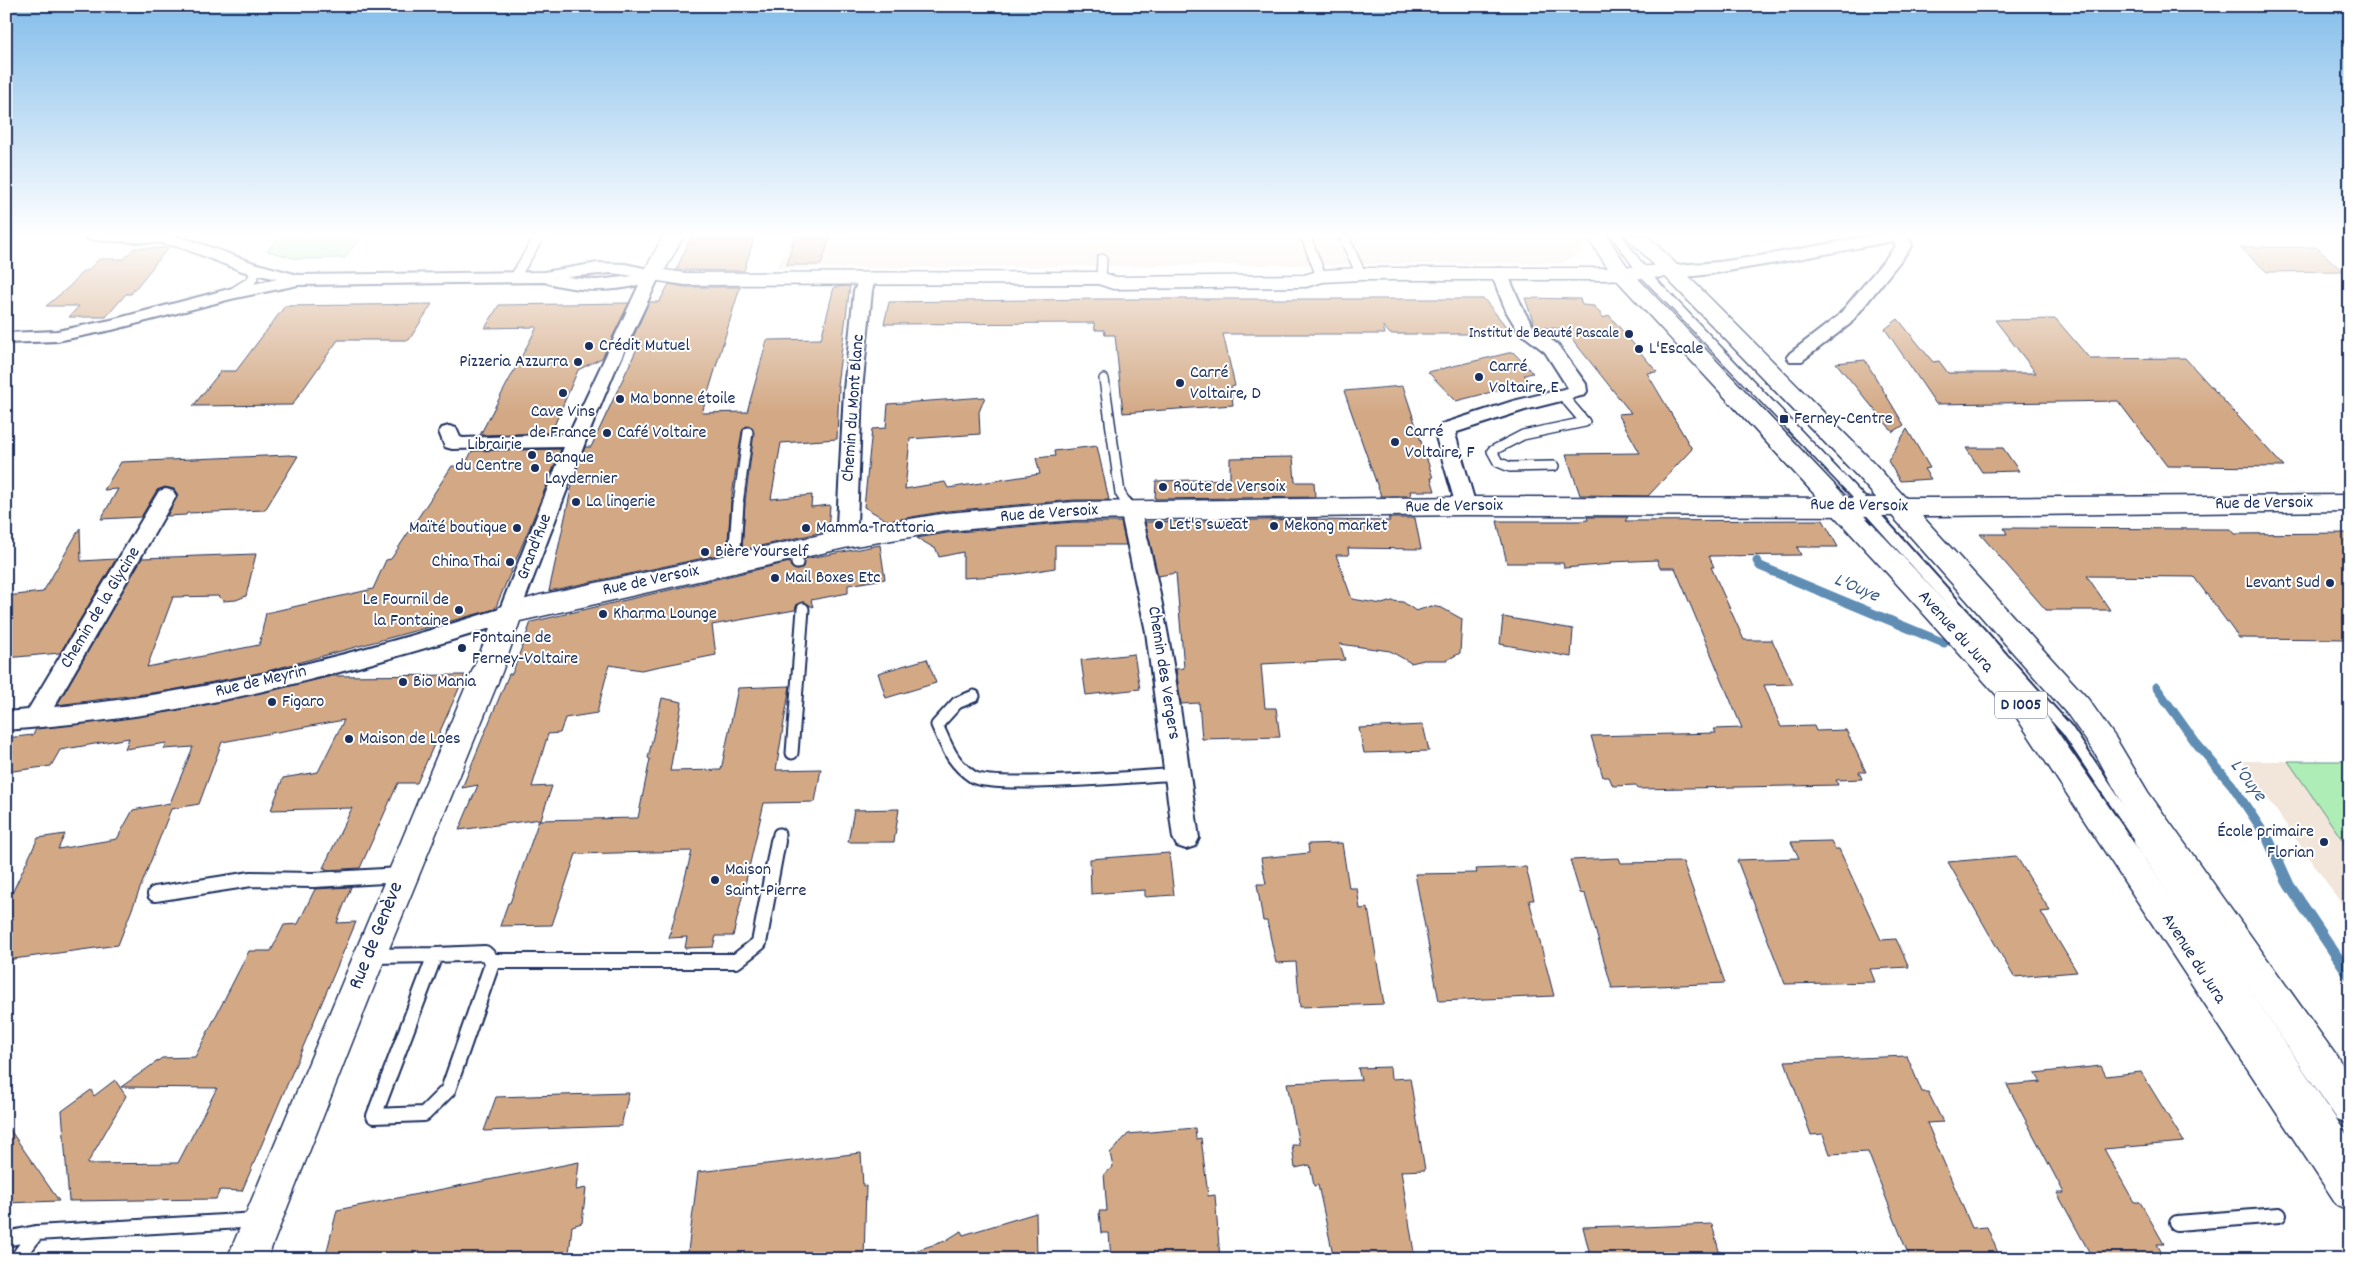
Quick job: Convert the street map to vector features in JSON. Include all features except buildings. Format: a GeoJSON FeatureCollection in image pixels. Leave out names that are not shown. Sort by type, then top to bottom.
{"type":"FeatureCollection","features":[{"type":"Feature","properties":{"kind":"main road","name":"Avenue du Jura"},"geometry":{"type":"LineString","coordinates":[[1664,294],[1852,506],[2027,710],[2350,1192]]}},
{"type":"Feature","properties":{"kind":"main road","name":"Avenue du Jura"},"geometry":{"type":"LineString","coordinates":[[1670,294],[1865,469],[2078,707],[2105,745],[2137,801],[2350,1106]]}},
{"type":"Feature","properties":{"kind":"main road","name":"Rue de Versoix"},"geometry":{"type":"LineString","coordinates":[[509,614],[540,605],[734,563],[797,556],[849,538],[946,522],[1011,515],[1130,509],[2350,503]]}},
{"type":"Feature","properties":{"kind":"main road","name":"Rue de Genève"},"geometry":{"type":"LineString","coordinates":[[247,1259],[402,875],[488,672],[509,614]]}},
{"type":"Feature","properties":{"kind":"street"},"geometry":{"type":"LineString","coordinates":[[6,338],[57,336],[83,331],[228,294]]}},
{"type":"Feature","properties":{"kind":"street","name":"Grand'Rue"},"geometry":{"type":"LineString","coordinates":[[509,614],[576,440],[605,373],[643,294]]}},
{"type":"Feature","properties":{"kind":"street","name":"Chemin du Mont Blanc"},"geometry":{"type":"LineString","coordinates":[[849,538],[847,525],[852,390],[863,294]]}},
{"type":"Feature","properties":{"kind":"street"},"geometry":{"type":"LineString","coordinates":[[1466,506],[1446,437],[1449,428],[1520,405],[1578,391],[1577,384],[1551,348],[1527,331],[1508,294]]}},
{"type":"Feature","properties":{"kind":"street"},"geometry":{"type":"LineString","coordinates":[[1796,357],[1844,320],[1865,294]]}},
{"type":"Feature","properties":{"kind":"street"},"geometry":{"type":"LineString","coordinates":[[450,432],[452,443],[463,444],[576,440]]}},
{"type":"Feature","properties":{"kind":"street","name":"Chemin de la Glycine"},"geometry":{"type":"LineString","coordinates":[[35,719],[166,496]]}},
{"type":"Feature","properties":{"kind":"street","name":"Chemin des Vergers"},"geometry":{"type":"LineString","coordinates":[[1130,509],[1144,561],[1158,633],[1186,838]]}},
{"type":"Feature","properties":{"kind":"street","name":"Rue de Meyrin"},"geometry":{"type":"LineString","coordinates":[[6,721],[123,708],[247,686],[323,668],[509,614]]}},
{"type":"Feature","properties":{"kind":"lane"},"geometry":{"type":"LineString","coordinates":[[1104,379],[1120,492],[1130,509]]}},
{"type":"Feature","properties":{"kind":"lane"},"geometry":{"type":"LineString","coordinates":[[1554,466],[1510,467],[1498,462],[1492,451],[1502,442],[1556,426],[1586,422],[1562,395]]}},
{"type":"Feature","properties":{"kind":"lane"},"geometry":{"type":"LineString","coordinates":[[734,563],[738,501],[748,432]]}},
{"type":"Feature","properties":{"kind":"lane"},"geometry":{"type":"LineString","coordinates":[[1852,506],[2067,730],[2350,1152]]}},
{"type":"Feature","properties":{"kind":"lane"},"geometry":{"type":"LineString","coordinates":[[792,753],[803,609]]}},
{"type":"Feature","properties":{"kind":"lane"},"geometry":{"type":"LineString","coordinates":[[974,696],[957,703],[936,724],[954,762],[975,778],[1012,782],[1178,774]]}},
{"type":"Feature","properties":{"kind":"lane"},"geometry":{"type":"LineString","coordinates":[[369,956],[485,953],[493,961],[704,964],[736,960],[759,943],[779,834]]}},
{"type":"Feature","properties":{"kind":"lane"},"geometry":{"type":"LineString","coordinates":[[155,894],[251,879],[314,880],[402,875]]}},
{"type":"Feature","properties":{"kind":"lane"},"geometry":{"type":"LineString","coordinates":[[435,955],[374,1116],[424,1114],[448,1090],[493,961]]}},
{"type":"Feature","properties":{"kind":"lane"},"geometry":{"type":"LineString","coordinates":[[2177,1223],[2279,1215]]}},
{"type":"Feature","properties":{"kind":"lane"},"geometry":{"type":"LineString","coordinates":[[6,1239],[36,1233],[262,1219]]}},
{"type":"Feature","properties":{"kind":"lane"},"geometry":{"type":"LineString","coordinates":[[16,1259],[36,1233]]}},
{"type":"Feature","properties":{"kind":"shaded area","name":"École primaire Florian"},"geometry":{"type":"Polygon","coordinates":[[[2243,761],[2350,761],[2350,916],[2282,819],[2243,761]]]}},
{"type":"Feature","properties":{"kind":"green space"},"geometry":{"type":"Polygon","coordinates":[[[2288,761],[2350,761],[2350,851],[2288,761]]]}},
{"type":"Feature","properties":{"kind":"waterway","name":"L'Ouye"},"geometry":{"type":"LineString","coordinates":[[1757,561],[1760,566],[1944,643]]}},
{"type":"Feature","properties":{"kind":"waterway","name":"L'Ouye"},"geometry":{"type":"LineString","coordinates":[[2156,687],[2196,743],[2232,785],[2270,842]]}},
{"type":"Feature","properties":{"kind":"waterway","name":"L'Ouye"},"geometry":{"type":"LineString","coordinates":[[2269,841],[2289,885],[2350,976]]}},
{"type":"Feature","properties":{"kind":"place","name":"Institut de Beauté Pascale"},"geometry":{"type":"Point","coordinates":[1629,334]}},
{"type":"Feature","properties":{"kind":"place","name":"Crédit Mutuel"},"geometry":{"type":"Point","coordinates":[589,346]}},
{"type":"Feature","properties":{"kind":"place","name":"L'Escale"},"geometry":{"type":"Point","coordinates":[1639,349]}},
{"type":"Feature","properties":{"kind":"place","name":"Pizzeria Azzurra"},"geometry":{"type":"Point","coordinates":[578,362]}},
{"type":"Feature","properties":{"kind":"place","name":"Carré Voltaire, E"},"geometry":{"type":"Point","coordinates":[1479,377]}},
{"type":"Feature","properties":{"kind":"place","name":"Carré Voltaire, D"},"geometry":{"type":"Point","coordinates":[1180,383]}},
{"type":"Feature","properties":{"kind":"place","name":"Cave Vins de France"},"geometry":{"type":"Point","coordinates":[563,393]}},
{"type":"Feature","properties":{"kind":"place","name":"Ma bonne étoile"},"geometry":{"type":"Point","coordinates":[620,399]}},
{"type":"Feature","properties":{"kind":"place","name":"Ferney-Centre"},"geometry":{"type":"Point","coordinates":[1784,419]}},
{"type":"Feature","properties":{"kind":"place","name":"Café Voltaire"},"geometry":{"type":"Point","coordinates":[607,433]}},
{"type":"Feature","properties":{"kind":"place","name":"Carré Voltaire, F"},"geometry":{"type":"Point","coordinates":[1395,442]}},
{"type":"Feature","properties":{"kind":"place","name":"Librairie du Centre"},"geometry":{"type":"Point","coordinates":[532,455]}},
{"type":"Feature","properties":{"kind":"place","name":"Banque Laydernier"},"geometry":{"type":"Point","coordinates":[535,468]}},
{"type":"Feature","properties":{"kind":"place","name":"Route de Versoix"},"geometry":{"type":"Point","coordinates":[1163,487]}},
{"type":"Feature","properties":{"kind":"place","name":"La lingerie"},"geometry":{"type":"Point","coordinates":[576,502]}},
{"type":"Feature","properties":{"kind":"place","name":"Let's sweat"},"geometry":{"type":"Point","coordinates":[1159,525]}},
{"type":"Feature","properties":{"kind":"place","name":"Mekong market"},"geometry":{"type":"Point","coordinates":[1274,526]}},
{"type":"Feature","properties":{"kind":"place","name":"Maïté boutique"},"geometry":{"type":"Point","coordinates":[517,528]}},
{"type":"Feature","properties":{"kind":"place","name":"Mamma Trattoria"},"geometry":{"type":"Point","coordinates":[806,528]}},
{"type":"Feature","properties":{"kind":"place","name":"Bière Yourself"},"geometry":{"type":"Point","coordinates":[705,552]}},
{"type":"Feature","properties":{"kind":"place","name":"China Thai"},"geometry":{"type":"Point","coordinates":[510,562]}},
{"type":"Feature","properties":{"kind":"place","name":"Mail Boxes Etc"},"geometry":{"type":"Point","coordinates":[775,578]}},
{"type":"Feature","properties":{"kind":"place","name":"Levant Sud"},"geometry":{"type":"Point","coordinates":[2330,583]}},
{"type":"Feature","properties":{"kind":"place","name":"Le Fournil de la Fontaine"},"geometry":{"type":"Point","coordinates":[459,610]}},
{"type":"Feature","properties":{"kind":"place","name":"Kharma Lounge"},"geometry":{"type":"Point","coordinates":[603,614]}},
{"type":"Feature","properties":{"kind":"place","name":"Fontaine de Ferney-Voltaire"},"geometry":{"type":"Point","coordinates":[462,648]}},
{"type":"Feature","properties":{"kind":"place","name":"Bio Mania"},"geometry":{"type":"Point","coordinates":[403,682]}},
{"type":"Feature","properties":{"kind":"place","name":"Figaro"},"geometry":{"type":"Point","coordinates":[272,702]}},
{"type":"Feature","properties":{"kind":"place","name":"Maison de Loes"},"geometry":{"type":"Point","coordinates":[349,739]}},
{"type":"Feature","properties":{"kind":"place","name":"École primaire Florian"},"geometry":{"type":"Point","coordinates":[2324,842]}},
{"type":"Feature","properties":{"kind":"place","name":"Maison Saint-Pierre"},"geometry":{"type":"Point","coordinates":[715,880]}}]}
